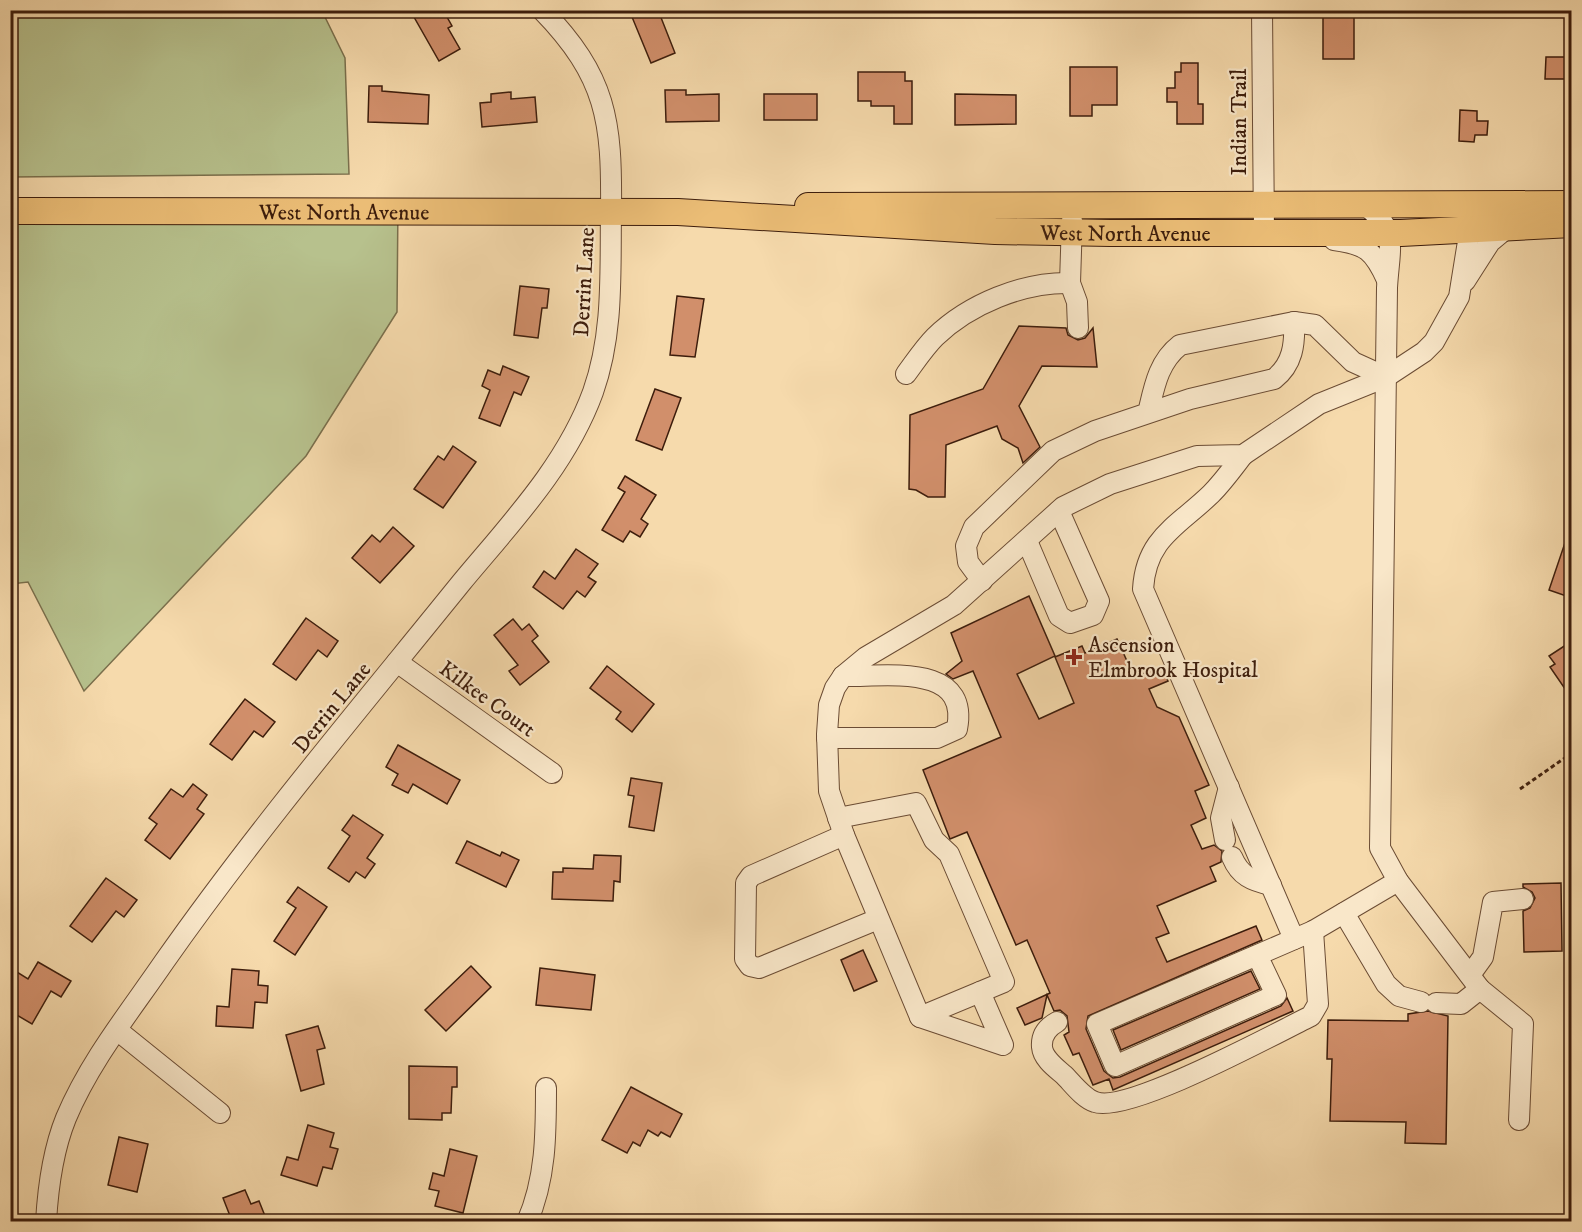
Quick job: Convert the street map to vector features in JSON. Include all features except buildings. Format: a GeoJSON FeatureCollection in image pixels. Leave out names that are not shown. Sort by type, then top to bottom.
{"type":"FeatureCollection","features":[{"type":"Feature","properties":{"kind":"main road","name":"West North Avenue"},"geometry":{"type":"LineString","coordinates":[[678,212],[820,205],[1572,206]]}},
{"type":"Feature","properties":{"kind":"main road","name":"West North Avenue"},"geometry":{"type":"LineString","coordinates":[[10,211],[678,212],[860,224],[1072,232],[1390,233],[1572,224]]}},
{"type":"Feature","properties":{"kind":"street","name":"Derrin Lane"},"geometry":{"type":"LineString","coordinates":[[46,1221],[51,1172],[65,1121],[87,1073],[240,859],[551,473],[593,392],[607,335],[612,272],[611,146],[602,100],[572,44],[542,10]]}},
{"type":"Feature","properties":{"kind":"street","name":"Indian Trail"},"geometry":{"type":"LineString","coordinates":[[1262,10],[1263,204],[1273,233]]}},
{"type":"Feature","properties":{"kind":"street"},"geometry":{"type":"LineString","coordinates":[[1363,204],[1379,215],[1390,233],[1387,280],[1380,848],[1398,881],[1475,982],[1523,1024],[1519,1120]]}},
{"type":"Feature","properties":{"kind":"street"},"geometry":{"type":"LineString","coordinates":[[1072,205],[1070,283],[1077,302],[1078,328]]}},
{"type":"Feature","properties":{"kind":"street"},"geometry":{"type":"LineString","coordinates":[[1294,939],[1143,589],[1144,572],[1150,553],[1160,538],[1212,494],[1243,454],[1319,404],[1386,377],[1424,352],[1434,342],[1459,297],[1470,229],[1476,221],[1487,215],[1572,206]]}},
{"type":"Feature","properties":{"kind":"street"},"geometry":{"type":"LineString","coordinates":[[1462,286],[1490,242],[1508,227]]}},
{"type":"Feature","properties":{"kind":"street"},"geometry":{"type":"LineString","coordinates":[[1273,233],[1353,242],[1368,249],[1378,261],[1387,280]]}},
{"type":"Feature","properties":{"kind":"street"},"geometry":{"type":"LineString","coordinates":[[906,374],[936,337],[976,308],[1012,292],[1050,282],[1070,283]]}},
{"type":"Feature","properties":{"kind":"street"},"geometry":{"type":"LineString","coordinates":[[1148,413],[1156,381],[1168,355],[1180,345],[1294,321],[1315,325],[1353,362],[1386,377]]}},
{"type":"Feature","properties":{"kind":"street"},"geometry":{"type":"LineString","coordinates":[[982,581],[968,562],[966,546],[974,527],[1053,451],[1095,431],[1190,399],[1274,379],[1284,371],[1295,345],[1294,321]]}},
{"type":"Feature","properties":{"kind":"street"},"geometry":{"type":"LineString","coordinates":[[980,992],[1003,1045],[920,1017],[878,919],[829,791],[827,738],[829,705],[835,688],[843,676],[866,657],[954,605],[1059,511],[1110,484],[1160,467],[1197,456],[1243,454]]}},
{"type":"Feature","properties":{"kind":"street"},"geometry":{"type":"LineString","coordinates":[[1027,541],[1059,616],[1070,623],[1093,615],[1099,601],[1059,511]]}},
{"type":"Feature","properties":{"kind":"street","name":"Kilkee Court"},"geometry":{"type":"LineString","coordinates":[[397,662],[552,773]]}},
{"type":"Feature","properties":{"kind":"street"},"geometry":{"type":"LineString","coordinates":[[827,738],[937,738],[957,729],[959,716],[949,688],[931,678],[843,676]]}},
{"type":"Feature","properties":{"kind":"street"},"geometry":{"type":"LineString","coordinates":[[1229,787],[1221,818],[1237,869],[1245,876],[1271,885]]}},
{"type":"Feature","properties":{"kind":"street"},"geometry":{"type":"LineString","coordinates":[[878,919],[759,968],[750,966],[745,958],[746,883],[751,876],[841,826],[916,803],[934,840],[949,854],[1004,982],[920,1017]]}},
{"type":"Feature","properties":{"kind":"street"},"geometry":{"type":"LineString","coordinates":[[1257,955],[1276,995],[1115,1066],[1097,1024],[1294,939],[1313,931],[1398,881]]}},
{"type":"Feature","properties":{"kind":"street"},"geometry":{"type":"LineString","coordinates":[[1344,913],[1386,984],[1399,996],[1429,1002],[1461,1004],[1475,982],[1483,957],[1493,902],[1523,899]]}},
{"type":"Feature","properties":{"kind":"street"},"geometry":{"type":"LineString","coordinates":[[1057,1022],[1048,1027],[1044,1036],[1042,1047],[1045,1057],[1086,1096],[1096,1102],[1107,1103],[1311,1016],[1318,1004],[1313,931]]}},
{"type":"Feature","properties":{"kind":"street"},"geometry":{"type":"LineString","coordinates":[[117,1030],[220,1113]]}},
{"type":"Feature","properties":{"kind":"street"},"geometry":{"type":"LineString","coordinates":[[527,1221],[540,1182],[546,1144],[546,1088]]}},
{"type":"Feature","properties":{"kind":"path"},"geometry":{"type":"LineString","coordinates":[[1520,789],[1572,753]]}},
{"type":"Feature","properties":{"kind":"green space"},"geometry":{"type":"Polygon","coordinates":[[[11,10],[322,11],[345,58],[349,174],[11,177],[11,10]]]}},
{"type":"Feature","properties":{"kind":"green space"},"geometry":{"type":"Polygon","coordinates":[[[398,202],[397,312],[306,456],[84,691],[28,582],[11,584],[10,208],[398,202]]]}},
{"type":"Feature","properties":{"kind":"place","name":"Ascension Elmbrook Hospital"},"geometry":{"type":"Point","coordinates":[1074,657]}}]}
